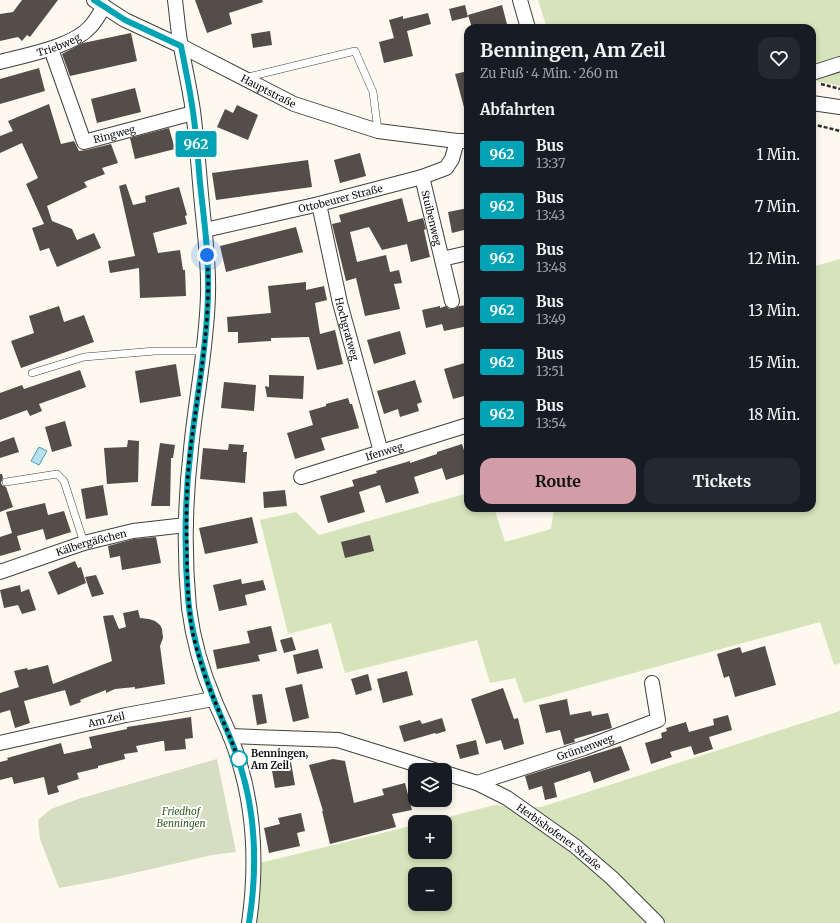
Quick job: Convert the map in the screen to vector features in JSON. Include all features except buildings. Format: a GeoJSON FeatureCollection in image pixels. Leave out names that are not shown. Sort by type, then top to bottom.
{"type":"FeatureCollection","features":[{"type":"Feature","properties":{"kind":"street"},"geometry":{"type":"LineString","coordinates":[[175,0],[181,46],[193,113],[205,230],[208,294],[204,351],[191,447],[186,525],[187,584],[192,630],[213,699],[230,736],[242,769],[246,787],[252,830],[254,871],[250,923]]}},
{"type":"Feature","properties":{"kind":"street"},"geometry":{"type":"LineString","coordinates":[[520,0],[527,24]]}},
{"type":"Feature","properties":{"kind":"street","name":"Hauptstraße"},"geometry":{"type":"LineString","coordinates":[[99,3],[125,20],[181,46],[294,104],[378,131],[463,141]]}},
{"type":"Feature","properties":{"kind":"street","name":"Triebweg"},"geometry":{"type":"LineString","coordinates":[[0,62],[51,49],[70,41],[90,28],[99,3]]}},
{"type":"Feature","properties":{"kind":"street","name":"Ringweg"},"geometry":{"type":"LineString","coordinates":[[51,49],[84,142],[193,113]]}},
{"type":"Feature","properties":{"kind":"street"},"geometry":{"type":"LineString","coordinates":[[816,78],[840,64]]}},
{"type":"Feature","properties":{"kind":"street"},"geometry":{"type":"LineString","coordinates":[[816,104],[840,107]]}},
{"type":"Feature","properties":{"kind":"street","name":"Ottobeurer Straße"},"geometry":{"type":"LineString","coordinates":[[205,230],[319,204],[422,177],[446,168],[463,141]]}},
{"type":"Feature","properties":{"kind":"street","name":"Stuibenweg"},"geometry":{"type":"LineString","coordinates":[[422,177],[452,301]]}},
{"type":"Feature","properties":{"kind":"street","name":"Hochgratweg"},"geometry":{"type":"LineString","coordinates":[[319,204],[340,303],[381,452]]}},
{"type":"Feature","properties":{"kind":"street","name":"Stuibenweg"},"geometry":{"type":"LineString","coordinates":[[442,259],[464,254]]}},
{"type":"Feature","properties":{"kind":"street","name":"Ifenweg"},"geometry":{"type":"LineString","coordinates":[[301,477],[464,426]]}},
{"type":"Feature","properties":{"kind":"street","name":"Kälbergäßchen"},"geometry":{"type":"LineString","coordinates":[[0,572],[84,543],[133,531],[186,525]]}},
{"type":"Feature","properties":{"kind":"street","name":"Grüntenweg"},"geometry":{"type":"LineString","coordinates":[[477,783],[584,748],[658,720],[652,683]]}},
{"type":"Feature","properties":{"kind":"street","name":"Am Zeil"},"geometry":{"type":"LineString","coordinates":[[0,743],[126,714],[213,699]]}},
{"type":"Feature","properties":{"kind":"street"},"geometry":{"type":"LineString","coordinates":[[230,736],[338,740],[412,763]]}},
{"type":"Feature","properties":{"kind":"street","name":"Herbishofener Straße"},"geometry":{"type":"LineString","coordinates":[[452,775],[477,783],[507,798],[575,846],[612,878],[657,923]]}},
{"type":"Feature","properties":{"kind":"lane"},"geometry":{"type":"LineString","coordinates":[[243,78],[355,51],[373,92],[378,131]]}},
{"type":"Feature","properties":{"kind":"lane"},"geometry":{"type":"LineString","coordinates":[[32,373],[84,357],[155,351],[204,351]]}},
{"type":"Feature","properties":{"kind":"lane"},"geometry":{"type":"LineString","coordinates":[[6,482],[57,474],[64,481],[84,543]]}},
{"type":"Feature","properties":{"kind":"path"},"geometry":{"type":"LineString","coordinates":[[816,79],[840,89]]}},
{"type":"Feature","properties":{"kind":"path"},"geometry":{"type":"LineString","coordinates":[[816,125],[840,131]]}},
{"type":"Feature","properties":{"kind":"green space"},"geometry":{"type":"Polygon","coordinates":[[[538,0],[840,0],[840,60],[816,67],[816,24],[546,24],[538,0]]]}},
{"type":"Feature","properties":{"kind":"green space"},"geometry":{"type":"Polygon","coordinates":[[[840,68],[840,86],[816,81],[816,76],[840,68]]]}},
{"type":"Feature","properties":{"kind":"green space"},"geometry":{"type":"Polygon","coordinates":[[[840,259],[840,663],[834,665],[820,622],[524,703],[515,678],[490,683],[477,640],[345,673],[331,623],[288,634],[260,520],[296,512],[319,535],[464,494],[464,512],[495,512],[505,542],[551,529],[553,512],[816,512],[816,266],[840,259]]]}},
{"type":"Feature","properties":{"kind":"green space"},"geometry":{"type":"Polygon","coordinates":[[[840,711],[840,923],[666,923],[652,907],[589,848],[530,807],[541,807],[840,711]]]}},
{"type":"Feature","properties":{"kind":"green space","name":"Friedhof Benningen"},"geometry":{"type":"Polygon","coordinates":[[[217,759],[236,852],[212,855],[108,879],[59,888],[40,839],[38,820],[51,809],[78,799],[217,759]]]}},
{"type":"Feature","properties":{"kind":"green space"},"geometry":{"type":"Polygon","coordinates":[[[495,805],[505,806],[574,853],[648,923],[256,923],[260,882],[260,863],[408,827],[408,859],[452,859],[452,816],[495,805]]]}},
{"type":"Feature","properties":{"kind":"water"},"geometry":{"type":"Polygon","coordinates":[[[39,447],[47,451],[39,465],[31,461],[39,447]]]}},
{"type":"Feature","properties":{"kind":"bus line","name":"962"},"geometry":{"type":"LineString","coordinates":[[94,0],[125,20],[181,46],[193,113],[205,230],[208,268],[208,294],[188,487],[186,525],[187,584],[192,630],[198,652],[213,699],[230,736],[242,769],[250,806],[254,841],[254,871],[249,923]]}},
{"type":"Feature","properties":{"kind":"place","name":"Benningen, Am Zeil"},"geometry":{"type":"Point","coordinates":[239,759]}},
{"type":"Feature","properties":{"kind":"route"},"geometry":{"type":"LineString","coordinates":[[207,255],[208,294],[206,323],[191,447],[188,487],[186,525],[187,584],[192,630],[198,652],[213,699],[230,736],[239,761],[239,759]]}}]}
